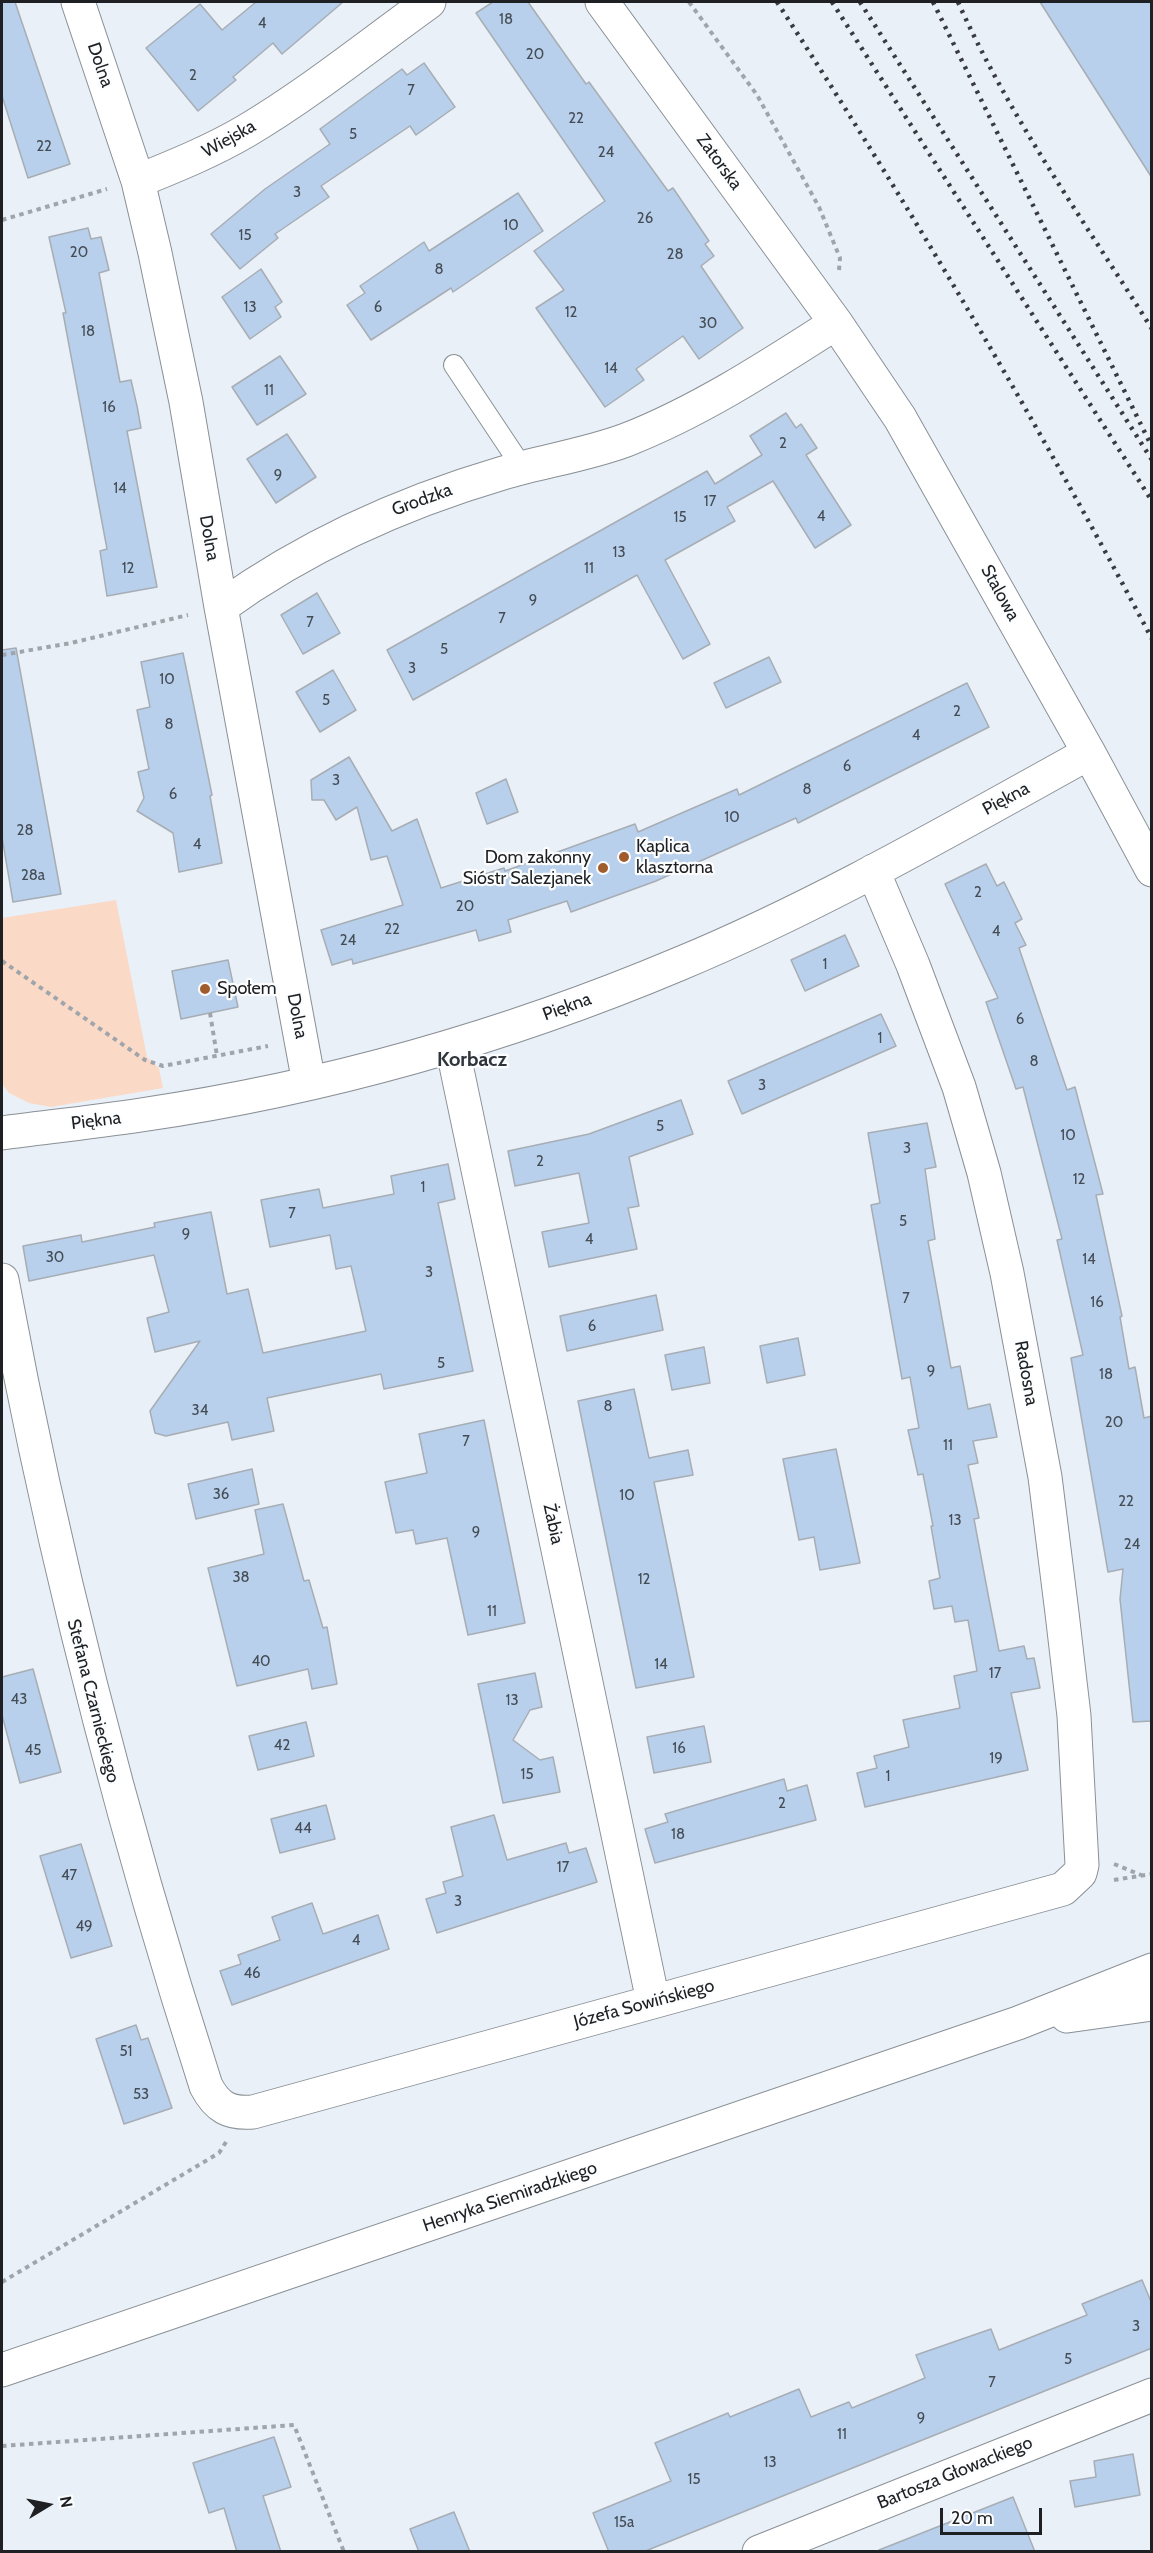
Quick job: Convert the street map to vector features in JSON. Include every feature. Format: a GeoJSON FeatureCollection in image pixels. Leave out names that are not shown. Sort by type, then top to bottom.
{"type":"FeatureCollection","features":[{"type":"Feature","properties":{"kind":"street","name":"Dolna"},"geometry":{"type":"LineString","coordinates":[[78,2],[138,181],[186,402],[221,607],[309,1083]]}},
{"type":"Feature","properties":{"kind":"street","name":"Wiejska"},"geometry":{"type":"LineString","coordinates":[[138,181],[189,161],[247,130],[307,91],[429,2]]}},
{"type":"Feature","properties":{"kind":"street","name":"Zatorska"},"geometry":{"type":"LineString","coordinates":[[602,2],[836,323]]}},
{"type":"Feature","properties":{"kind":"street","name":"Grodzka"},"geometry":{"type":"LineString","coordinates":[[221,607],[256,582],[350,529],[400,507],[522,467],[625,440],[676,418],[836,323]]}},
{"type":"Feature","properties":{"kind":"street","name":"Stalowa"},"geometry":{"type":"LineString","coordinates":[[836,323],[912,437],[1152,870]]}},
{"type":"Feature","properties":{"kind":"street","name":"Piękna"},"geometry":{"type":"LineString","coordinates":[[2,1133],[143,1115],[309,1083],[452,1046],[553,1012],[679,964],[873,871],[1089,753]]}},
{"type":"Feature","properties":{"kind":"street","name":"Radosna"},"geometry":{"type":"LineString","coordinates":[[873,871],[913,964],[959,1087],[986,1184],[1024,1358],[1045,1477],[1074,1716],[1082,1865],[1080,1873],[1062,1889]]}},
{"type":"Feature","properties":{"kind":"street","name":"Żabia"},"geometry":{"type":"LineString","coordinates":[[452,1046],[653,2001]]}},
{"type":"Feature","properties":{"kind":"street","name":"Stefana Czarnieckiego"},"geometry":{"type":"LineString","coordinates":[[2,1280],[50,1522],[110,1767],[161,1948],[206,2086],[216,2104],[225,2109]]}},
{"type":"Feature","properties":{"kind":"street","name":"Józefa Sowińskiego"},"geometry":{"type":"LineString","coordinates":[[225,2109],[253,2112],[1062,1889]]}},
{"type":"Feature","properties":{"kind":"street","name":"Henryka Siemiradzkiego"},"geometry":{"type":"LineString","coordinates":[[2,2370],[1018,2023],[1152,1970]]}},
{"type":"Feature","properties":{"kind":"street","name":"Henryka Siemiradzkiego"},"geometry":{"type":"LineString","coordinates":[[1018,2023],[1152,2004]]}},
{"type":"Feature","properties":{"kind":"street","name":"Bartosza Głowackiego"},"geometry":{"type":"LineString","coordinates":[[759,2552],[1152,2395]]}},
{"type":"Feature","properties":{"kind":"lane"},"geometry":{"type":"LineString","coordinates":[[454,365],[522,467]]}},
{"type":"Feature","properties":{"kind":"path"},"geometry":{"type":"LineString","coordinates":[[689,2],[757,95],[819,207],[840,258],[836,323]]}},
{"type":"Feature","properties":{"kind":"path"},"geometry":{"type":"LineString","coordinates":[[2,220],[138,181]]}},
{"type":"Feature","properties":{"kind":"path"},"geometry":{"type":"LineString","coordinates":[[2,655],[71,643],[221,607]]}},
{"type":"Feature","properties":{"kind":"path"},"geometry":{"type":"LineString","coordinates":[[2,961],[145,1060],[163,1065],[301,1040]]}},
{"type":"Feature","properties":{"kind":"path"},"geometry":{"type":"LineString","coordinates":[[210,1013],[218,1056]]}},
{"type":"Feature","properties":{"kind":"path"},"geometry":{"type":"LineString","coordinates":[[2,2282],[219,2153],[231,2132],[225,2109]]}},
{"type":"Feature","properties":{"kind":"path"},"geometry":{"type":"LineString","coordinates":[[2,2446],[294,2425],[344,2552]]}},
{"type":"Feature","properties":{"kind":"shaded area"},"geometry":{"type":"Polygon","coordinates":[[[116,900],[147,1057],[159,1068],[163,1088],[51,1107],[29,1103],[9,1093],[2,1084],[2,918],[116,900]]]}},
{"type":"Feature","properties":{"kind":"building"},"geometry":{"type":"Polygon","coordinates":[[[2,2],[15,2],[70,164],[28,178],[2,96],[2,2]]]}},
{"type":"Feature","properties":{"kind":"building"},"geometry":{"type":"Polygon","coordinates":[[[256,2],[343,2],[282,54],[273,43],[233,77],[236,80],[198,111],[146,48],[200,4],[222,30],[256,2]]]}},
{"type":"Feature","properties":{"kind":"building"},"geometry":{"type":"Polygon","coordinates":[[[493,2],[528,2],[586,84],[589,82],[668,191],[673,188],[709,241],[705,244],[714,256],[701,266],[743,328],[699,359],[683,336],[636,369],[644,380],[605,407],[536,308],[564,290],[534,251],[605,201],[476,13],[493,2]]]}},
{"type":"Feature","properties":{"kind":"building"},"geometry":{"type":"Polygon","coordinates":[[[1040,2],[1152,2],[1152,178],[1040,2]]]}},
{"type":"Feature","properties":{"kind":"building"},"geometry":{"type":"Polygon","coordinates":[[[424,63],[455,107],[416,135],[410,126],[321,186],[329,197],[275,234],[278,238],[240,269],[211,234],[265,189],[330,144],[320,129],[402,69],[407,75],[424,63]]]}},
{"type":"Feature","properties":{"kind":"building"},"geometry":{"type":"Polygon","coordinates":[[[518,193],[543,231],[453,292],[451,288],[371,340],[347,305],[365,293],[360,286],[424,242],[429,251],[518,193]]]}},
{"type":"Feature","properties":{"kind":"building"},"geometry":{"type":"Polygon","coordinates":[[[88,228],[91,239],[101,237],[109,270],[99,273],[120,382],[131,380],[137,406],[141,428],[127,431],[157,587],[107,596],[100,551],[107,549],[63,313],[66,313],[49,237],[88,228]]]}},
{"type":"Feature","properties":{"kind":"building"},"geometry":{"type":"Polygon","coordinates":[[[261,269],[282,302],[275,307],[281,317],[250,339],[222,297],[261,269]]]}},
{"type":"Feature","properties":{"kind":"building"},"geometry":{"type":"Polygon","coordinates":[[[280,356],[306,394],[257,425],[232,387],[280,356]]]}},
{"type":"Feature","properties":{"kind":"building"},"geometry":{"type":"Polygon","coordinates":[[[786,413],[796,428],[801,424],[817,448],[806,455],[851,525],[815,548],[773,481],[727,507],[735,521],[665,560],[710,644],[683,659],[637,575],[413,700],[387,650],[707,471],[715,484],[762,455],[750,436],[786,413]]]}},
{"type":"Feature","properties":{"kind":"building"},"geometry":{"type":"Polygon","coordinates":[[[287,434],[316,477],[276,503],[247,459],[287,434]]]}},
{"type":"Feature","properties":{"kind":"building"},"geometry":{"type":"Polygon","coordinates":[[[317,593],[340,633],[303,654],[281,615],[317,593]]]}},
{"type":"Feature","properties":{"kind":"building"},"geometry":{"type":"Polygon","coordinates":[[[16,648],[61,894],[13,902],[2,837],[2,650],[16,648]]]}},
{"type":"Feature","properties":{"kind":"building"},"geometry":{"type":"Polygon","coordinates":[[[183,653],[212,795],[210,796],[222,863],[179,872],[173,833],[137,811],[144,798],[138,772],[149,769],[137,710],[150,707],[141,662],[183,653]]]}},
{"type":"Feature","properties":{"kind":"building"},"geometry":{"type":"Polygon","coordinates":[[[769,657],[781,682],[726,708],[714,683],[769,657]]]}},
{"type":"Feature","properties":{"kind":"building"},"geometry":{"type":"Polygon","coordinates":[[[333,670],[356,710],[320,732],[296,692],[333,670]]]}},
{"type":"Feature","properties":{"kind":"building"},"geometry":{"type":"Polygon","coordinates":[[[967,683],[989,727],[798,823],[796,818],[656,881],[571,912],[567,901],[508,920],[511,932],[479,941],[476,930],[353,964],[352,959],[332,965],[321,930],[403,905],[387,856],[371,860],[357,807],[336,820],[324,800],[312,800],[311,780],[349,757],[392,831],[417,819],[441,888],[504,868],[505,871],[635,824],[638,832],[737,789],[739,795],[967,683]]]}},
{"type":"Feature","properties":{"kind":"building"},"geometry":{"type":"Polygon","coordinates":[[[506,779],[518,812],[487,824],[476,793],[506,779]]]}},
{"type":"Feature","properties":{"kind":"building"},"geometry":{"type":"Polygon","coordinates":[[[986,864],[997,886],[1004,882],[1022,919],[1015,923],[1026,945],[1019,948],[1067,1090],[1075,1087],[1103,1194],[1096,1195],[1122,1316],[1120,1317],[1129,1369],[1135,1367],[1144,1418],[1152,1416],[1152,1721],[1133,1722],[1120,1599],[1123,1569],[1108,1572],[1071,1358],[1083,1355],[1057,1240],[1062,1239],[1023,1087],[1016,1089],[986,1002],[998,998],[945,884],[986,864]]]}},
{"type":"Feature","properties":{"kind":"building"},"geometry":{"type":"Polygon","coordinates":[[[845,935],[859,966],[805,991],[791,960],[845,935]]]}},
{"type":"Feature","properties":{"kind":"building","name":"Społem"},"geometry":{"type":"Polygon","coordinates":[[[228,960],[238,1007],[181,1019],[172,971],[228,960]]]}},
{"type":"Feature","properties":{"kind":"building"},"geometry":{"type":"Polygon","coordinates":[[[881,1014],[896,1046],[742,1114],[728,1081],[881,1014]]]}},
{"type":"Feature","properties":{"kind":"building"},"geometry":{"type":"Polygon","coordinates":[[[681,1100],[693,1134],[629,1157],[639,1206],[628,1208],[637,1249],[549,1267],[542,1232],[589,1223],[579,1173],[515,1186],[508,1151],[589,1134],[681,1100]]]}},
{"type":"Feature","properties":{"kind":"building"},"geometry":{"type":"Polygon","coordinates":[[[927,1123],[936,1167],[925,1169],[935,1239],[928,1241],[951,1368],[960,1366],[968,1409],[990,1404],[997,1437],[973,1441],[978,1463],[968,1465],[979,1518],[974,1519],[999,1651],[1024,1646],[1027,1659],[1034,1658],[1040,1688],[1011,1693],[1028,1770],[865,1807],[857,1773],[877,1768],[874,1756],[909,1747],[903,1720],[960,1708],[954,1676],[977,1671],[968,1620],[955,1622],[952,1606],[934,1609],[929,1581],[940,1578],[931,1526],[933,1526],[923,1474],[918,1475],[908,1430],[919,1428],[910,1377],[902,1379],[871,1205],[880,1203],[868,1133],[927,1123]]]}},
{"type":"Feature","properties":{"kind":"building"},"geometry":{"type":"Polygon","coordinates":[[[448,1164],[455,1199],[438,1203],[473,1371],[384,1389],[381,1374],[267,1398],[274,1431],[232,1440],[228,1422],[166,1436],[155,1433],[150,1411],[200,1341],[155,1352],[147,1318],[169,1312],[154,1255],[29,1281],[23,1246],[81,1235],[82,1242],[155,1227],[154,1223],[211,1212],[227,1294],[248,1289],[263,1353],[366,1331],[351,1266],[336,1269],[330,1235],[270,1247],[261,1200],[319,1189],[323,1208],[394,1194],[391,1176],[448,1164]]]}},
{"type":"Feature","properties":{"kind":"building"},"geometry":{"type":"Polygon","coordinates":[[[656,1295],[663,1330],[567,1351],[560,1316],[656,1295]]]}},
{"type":"Feature","properties":{"kind":"building"},"geometry":{"type":"Polygon","coordinates":[[[798,1338],[805,1375],[767,1383],[760,1346],[798,1338]]]}},
{"type":"Feature","properties":{"kind":"building"},"geometry":{"type":"Polygon","coordinates":[[[704,1347],[710,1383],[672,1390],[665,1355],[704,1347]]]}},
{"type":"Feature","properties":{"kind":"building"},"geometry":{"type":"Polygon","coordinates":[[[634,1389],[649,1458],[688,1450],[693,1475],[654,1482],[694,1677],[636,1688],[578,1401],[634,1389]]]}},
{"type":"Feature","properties":{"kind":"building"},"geometry":{"type":"Polygon","coordinates":[[[484,1420],[525,1623],[468,1635],[447,1538],[416,1544],[413,1530],[396,1533],[385,1482],[427,1473],[419,1434],[484,1420]]]}},
{"type":"Feature","properties":{"kind":"building"},"geometry":{"type":"Polygon","coordinates":[[[836,1449],[860,1563],[820,1570],[814,1537],[799,1540],[783,1459],[836,1449]]]}},
{"type":"Feature","properties":{"kind":"building"},"geometry":{"type":"Polygon","coordinates":[[[252,1469],[259,1504],[196,1519],[188,1484],[252,1469]]]}},
{"type":"Feature","properties":{"kind":"building"},"geometry":{"type":"Polygon","coordinates":[[[283,1504],[304,1581],[309,1580],[323,1628],[327,1627],[337,1684],[312,1689],[308,1669],[237,1686],[208,1568],[264,1554],[255,1510],[283,1504]]]}},
{"type":"Feature","properties":{"kind":"building"},"geometry":{"type":"Polygon","coordinates":[[[33,1669],[61,1772],[20,1783],[2,1715],[2,1677],[33,1669]]]}},
{"type":"Feature","properties":{"kind":"building"},"geometry":{"type":"Polygon","coordinates":[[[535,1673],[542,1707],[530,1710],[513,1740],[540,1760],[553,1757],[560,1792],[503,1803],[478,1684],[535,1673]]]}},
{"type":"Feature","properties":{"kind":"building"},"geometry":{"type":"Polygon","coordinates":[[[306,1722],[314,1756],[258,1770],[249,1736],[306,1722]]]}},
{"type":"Feature","properties":{"kind":"building"},"geometry":{"type":"Polygon","coordinates":[[[704,1726],[711,1762],[654,1773],[647,1737],[704,1726]]]}},
{"type":"Feature","properties":{"kind":"building"},"geometry":{"type":"Polygon","coordinates":[[[784,1779],[787,1791],[807,1785],[816,1820],[655,1863],[645,1829],[668,1822],[665,1814],[784,1779]]]}},
{"type":"Feature","properties":{"kind":"building"},"geometry":{"type":"Polygon","coordinates":[[[326,1805],[335,1839],[280,1853],[271,1819],[326,1805]]]}},
{"type":"Feature","properties":{"kind":"building"},"geometry":{"type":"Polygon","coordinates":[[[494,1815],[507,1860],[566,1843],[569,1853],[586,1848],[597,1882],[437,1933],[426,1899],[446,1893],[443,1882],[463,1876],[451,1827],[494,1815]]]}},
{"type":"Feature","properties":{"kind":"building"},"geometry":{"type":"Polygon","coordinates":[[[81,1844],[112,1946],[71,1958],[40,1856],[81,1844]]]}},
{"type":"Feature","properties":{"kind":"building"},"geometry":{"type":"Polygon","coordinates":[[[312,1903],[323,1934],[378,1915],[389,1949],[232,2005],[220,1971],[241,1964],[238,1955],[280,1940],[272,1917],[312,1903]]]}},
{"type":"Feature","properties":{"kind":"building"},"geometry":{"type":"Polygon","coordinates":[[[136,2025],[141,2040],[148,2038],[172,2108],[124,2124],[96,2039],[136,2025]]]}},
{"type":"Feature","properties":{"kind":"building"},"geometry":{"type":"Polygon","coordinates":[[[1142,2280],[1152,2304],[1152,2348],[643,2552],[609,2552],[593,2513],[671,2481],[655,2443],[728,2413],[730,2417],[799,2389],[811,2417],[849,2402],[852,2408],[925,2378],[916,2355],[991,2329],[999,2350],[1087,2315],[1082,2304],[1142,2280]]]}},
{"type":"Feature","properties":{"kind":"building"},"geometry":{"type":"Polygon","coordinates":[[[274,2437],[291,2487],[263,2496],[281,2552],[237,2552],[224,2508],[209,2513],[193,2463],[274,2437]]]}},
{"type":"Feature","properties":{"kind":"building"},"geometry":{"type":"Polygon","coordinates":[[[1133,2454],[1140,2495],[1075,2507],[1070,2481],[1096,2477],[1094,2461],[1133,2454]]]}},
{"type":"Feature","properties":{"kind":"building"},"geometry":{"type":"Polygon","coordinates":[[[1013,2497],[1035,2552],[879,2552],[879,2550],[1013,2497]]]}},
{"type":"Feature","properties":{"kind":"building"},"geometry":{"type":"Polygon","coordinates":[[[454,2512],[470,2552],[419,2552],[410,2529],[454,2512]]]}},
{"type":"Feature","properties":{"kind":"railway"},"geometry":{"type":"LineString","coordinates":[[777,2],[876,158],[972,316],[1064,476],[1152,639]]}},
{"type":"Feature","properties":{"kind":"railway"},"geometry":{"type":"LineString","coordinates":[[832,2],[1152,501]]}},
{"type":"Feature","properties":{"kind":"railway"},"geometry":{"type":"LineString","coordinates":[[860,2],[1152,460]]}},
{"type":"Feature","properties":{"kind":"railway"},"geometry":{"type":"LineString","coordinates":[[933,2],[1150,443]]}},
{"type":"Feature","properties":{"kind":"railway"},"geometry":{"type":"LineString","coordinates":[[958,2],[978,45],[1024,128],[1152,329]]}},
{"type":"Feature","properties":{"kind":"place","name":"Kaplica klasztorna"},"geometry":{"type":"Point","coordinates":[624,857]}},
{"type":"Feature","properties":{"kind":"place","name":"Dom zakonny Sióstr Salezjanek"},"geometry":{"type":"Point","coordinates":[603,868]}},
{"type":"Feature","properties":{"kind":"place","name":"Społem"},"geometry":{"type":"Point","coordinates":[205,989]}},
{"type":"Feature","properties":{"kind":"district","name":"Korbacz"},"geometry":{"type":"Point","coordinates":[472,1060]}}]}
